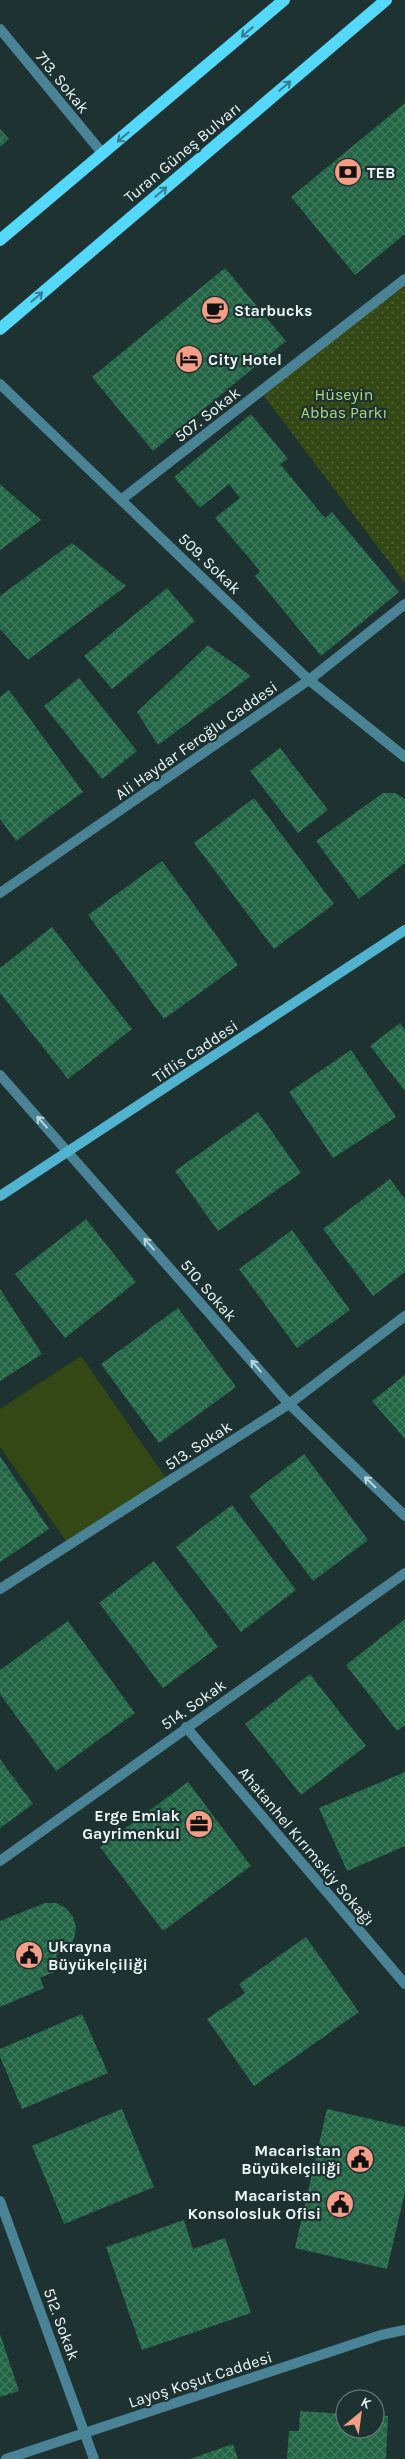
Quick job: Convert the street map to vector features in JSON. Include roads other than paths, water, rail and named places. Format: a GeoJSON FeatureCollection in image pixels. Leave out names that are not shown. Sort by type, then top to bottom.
{"type":"FeatureCollection","features":[{"type":"Feature","properties":{"kind":"main road"},"geometry":{"type":"LineString","coordinates":[[0,240],[284,0]]}},
{"type":"Feature","properties":{"kind":"main road","name":"Turan Güneş Bulvarı"},"geometry":{"type":"LineString","coordinates":[[0,329],[386,0]]}},
{"type":"Feature","properties":{"kind":"street","name":"713. Sokak"},"geometry":{"type":"LineString","coordinates":[[0,29],[103,154]]}},
{"type":"Feature","properties":{"kind":"street","name":"507. Sokak"},"geometry":{"type":"LineString","coordinates":[[122,499],[405,279]]}},
{"type":"Feature","properties":{"kind":"street","name":"509. Sokak"},"geometry":{"type":"LineString","coordinates":[[0,384],[310,680],[405,757]]}},
{"type":"Feature","properties":{"kind":"street","name":"Ali Haydar Feroğlu Caddesi"},"geometry":{"type":"LineString","coordinates":[[0,893],[310,680],[405,604]]}},
{"type":"Feature","properties":{"kind":"street","name":"Tiflis Caddesi"},"geometry":{"type":"LineString","coordinates":[[0,1196],[405,930]]}},
{"type":"Feature","properties":{"kind":"street","name":"510. Sokak"},"geometry":{"type":"LineString","coordinates":[[0,1075],[289,1404],[405,1516]]}},
{"type":"Feature","properties":{"kind":"street","name":"513. Sokak"},"geometry":{"type":"LineString","coordinates":[[0,1589],[289,1404],[405,1316]]}},
{"type":"Feature","properties":{"kind":"street","name":"514. Sokak"},"geometry":{"type":"LineString","coordinates":[[0,1861],[405,1573]]}},
{"type":"Feature","properties":{"kind":"street","name":"Ahatanhel Kırımskiy Sokağı"},"geometry":{"type":"LineString","coordinates":[[186,1727],[405,1984]]}},
{"type":"Feature","properties":{"kind":"street","name":"512. Sokak"},"geometry":{"type":"LineString","coordinates":[[0,2200],[86,2432],[94,2459]]}},
{"type":"Feature","properties":{"kind":"street","name":"Layoş Koşut Caddesi"},"geometry":{"type":"LineString","coordinates":[[6,2459],[381,2335],[405,2330]]}},
{"type":"Feature","properties":{"kind":"place","name":"TEB"},"geometry":{"type":"Point","coordinates":[348,172]}},
{"type":"Feature","properties":{"kind":"place","name":"Starbucks"},"geometry":{"type":"Point","coordinates":[215,310]}},
{"type":"Feature","properties":{"kind":"place","name":"City Hotel"},"geometry":{"type":"Point","coordinates":[189,359]}},
{"type":"Feature","properties":{"kind":"place","name":"Erge Emlak Gayrimenkul"},"geometry":{"type":"Point","coordinates":[199,1824]}},
{"type":"Feature","properties":{"kind":"place","name":"Ukrayna Büyükelçiliği"},"geometry":{"type":"Point","coordinates":[29,1955]}},
{"type":"Feature","properties":{"kind":"place","name":"Macaristan Büyükelçiliği"},"geometry":{"type":"Point","coordinates":[360,2159]}},
{"type":"Feature","properties":{"kind":"place","name":"Macaristan Konsolosluk Ofisi"},"geometry":{"type":"Point","coordinates":[340,2204]}},
{"type":"Feature","properties":{"kind":"park label","name":"Hüseyin Abbas Parkı"},"geometry":{"type":"Point","coordinates":[344,403]}}]}
